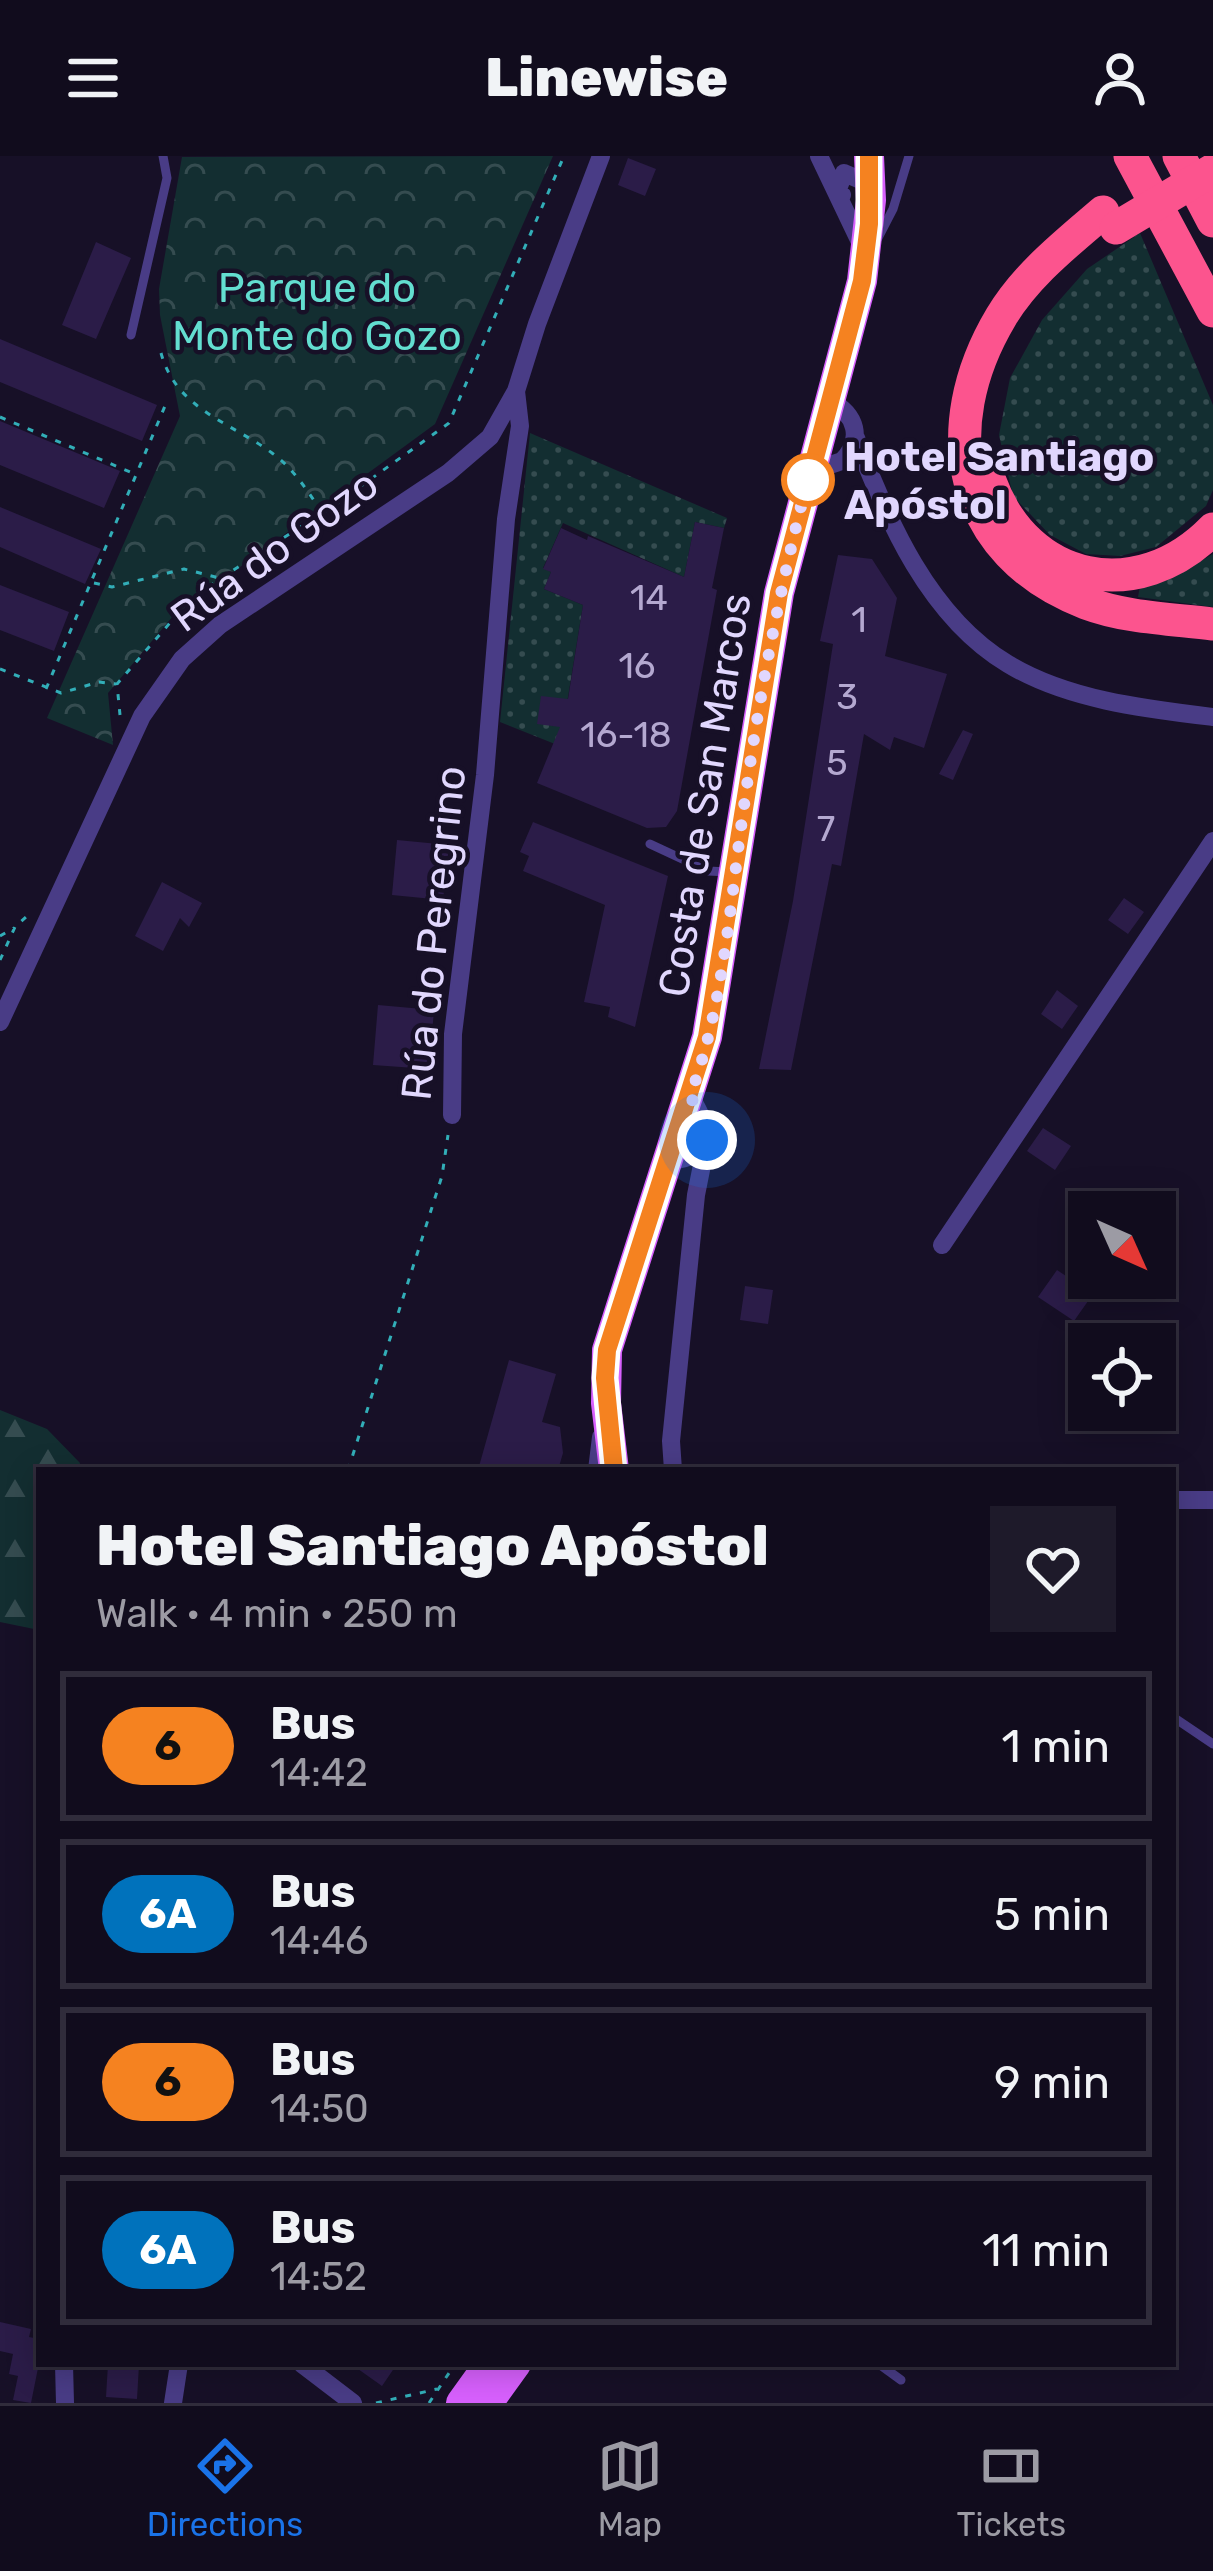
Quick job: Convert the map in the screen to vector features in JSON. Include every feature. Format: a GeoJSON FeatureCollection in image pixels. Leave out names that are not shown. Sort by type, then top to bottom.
{"type":"FeatureCollection","features":[{"type":"Feature","properties":{"kind":"highway"},"geometry":{"type":"LineString","coordinates":[[1130,156],[1213,310]]}},
{"type":"Feature","properties":{"kind":"highway"},"geometry":{"type":"LineString","coordinates":[[1179,156],[1213,221]]}},
{"type":"Feature","properties":{"kind":"highway"},"geometry":{"type":"LineString","coordinates":[[1199,156],[1047,260],[1003,313],[982,354],[964,437],[966,476],[977,509],[1002,550],[1035,576],[1087,604],[1213,624]]}},
{"type":"Feature","properties":{"kind":"highway"},"geometry":{"type":"LineString","coordinates":[[1213,170],[1110,220],[1016,323],[987,396],[981,434],[985,467],[998,504],[1025,537],[1053,560],[1076,571],[1143,574],[1173,562],[1213,529]]}},
{"type":"Feature","properties":{"kind":"highway"},"geometry":{"type":"LineString","coordinates":[[1193,277],[1192,299],[1213,337]]}},
{"type":"Feature","properties":{"kind":"main road","name":"Costa de San Marcos"},"geometry":{"type":"LineString","coordinates":[[614,1467],[605,1362],[610,1335],[678,1160],[707,1037],[770,638],[827,462],[830,401],[866,257],[858,177]]}},
{"type":"Feature","properties":{"kind":"main road","name":"Costa de San Marcos"},"geometry":{"type":"LineString","coordinates":[[635,1467],[626,1370],[636,1264]]}},
{"type":"Feature","properties":{"kind":"main road"},"geometry":{"type":"LineString","coordinates":[[449,2396],[485,2367]]}},
{"type":"Feature","properties":{"kind":"main road"},"geometry":{"type":"LineString","coordinates":[[488,2403],[514,2367]]}},
{"type":"Feature","properties":{"kind":"street","name":"Rúa do Gozo"},"geometry":{"type":"LineString","coordinates":[[0,1022],[142,716],[167,676],[200,641],[245,605],[472,454],[500,422],[516,391],[601,156]]}},
{"type":"Feature","properties":{"kind":"street"},"geometry":{"type":"LineString","coordinates":[[822,156],[858,177]]}},
{"type":"Feature","properties":{"kind":"street","name":"Rúa do Peregrino"},"geometry":{"type":"LineString","coordinates":[[452,1115],[452,1034],[520,426],[516,391]]}},
{"type":"Feature","properties":{"kind":"street"},"geometry":{"type":"LineString","coordinates":[[830,401],[855,424],[869,473],[925,584],[982,646],[1010,666],[1088,694],[1145,709],[1213,717]]}},
{"type":"Feature","properties":{"kind":"street"},"geometry":{"type":"LineString","coordinates":[[827,462],[856,438]]}},
{"type":"Feature","properties":{"kind":"street"},"geometry":{"type":"LineString","coordinates":[[827,462],[869,473]]}},
{"type":"Feature","properties":{"kind":"street"},"geometry":{"type":"LineString","coordinates":[[942,1245],[1213,841]]}},
{"type":"Feature","properties":{"kind":"street"},"geometry":{"type":"LineString","coordinates":[[673,1467],[671,1441],[696,1195],[707,1140],[704,1120],[690,1096]]}},
{"type":"Feature","properties":{"kind":"street","name":"Costa de San Marcos"},"geometry":{"type":"LineString","coordinates":[[678,1160],[700,1151],[707,1140]]}},
{"type":"Feature","properties":{"kind":"street"},"geometry":{"type":"LineString","coordinates":[[678,1160],[696,1195]]}},
{"type":"Feature","properties":{"kind":"street"},"geometry":{"type":"LineString","coordinates":[[596,1467],[607,1403]]}},
{"type":"Feature","properties":{"kind":"street"},"geometry":{"type":"LineString","coordinates":[[1176,1500],[1213,1500]]}},
{"type":"Feature","properties":{"kind":"street"},"geometry":{"type":"LineString","coordinates":[[64,2367],[65,2403]]}},
{"type":"Feature","properties":{"kind":"street"},"geometry":{"type":"LineString","coordinates":[[172,2403],[178,2367]]}},
{"type":"Feature","properties":{"kind":"street"},"geometry":{"type":"LineString","coordinates":[[306,2367],[353,2403]]}},
{"type":"Feature","properties":{"kind":"lane"},"geometry":{"type":"LineString","coordinates":[[131,335],[167,178],[163,156]]}},
{"type":"Feature","properties":{"kind":"lane"},"geometry":{"type":"LineString","coordinates":[[866,257],[893,209],[909,156]]}},
{"type":"Feature","properties":{"kind":"lane"},"geometry":{"type":"LineString","coordinates":[[650,844],[708,871],[734,872]]}},
{"type":"Feature","properties":{"kind":"lane"},"geometry":{"type":"LineString","coordinates":[[1176,1719],[1213,1744]]}},
{"type":"Feature","properties":{"kind":"lane"},"geometry":{"type":"LineString","coordinates":[[883,2367],[901,2380]]}},
{"type":"Feature","properties":{"kind":"path"},"geometry":{"type":"LineString","coordinates":[[120,718],[117,684],[175,617],[220,578],[449,423],[564,156]]}},
{"type":"Feature","properties":{"kind":"path"},"geometry":{"type":"LineString","coordinates":[[161,353],[176,387],[190,401],[272,453],[291,470],[322,513]]}},
{"type":"Feature","properties":{"kind":"path"},"geometry":{"type":"LineString","coordinates":[[46,689],[165,406]]}},
{"type":"Feature","properties":{"kind":"path"},"geometry":{"type":"LineString","coordinates":[[0,417],[136,474]]}},
{"type":"Feature","properties":{"kind":"path"},"geometry":{"type":"LineString","coordinates":[[92,582],[112,587],[184,569],[220,578]]}},
{"type":"Feature","properties":{"kind":"path"},"geometry":{"type":"LineString","coordinates":[[0,669],[62,693],[99,682],[117,684]]}},
{"type":"Feature","properties":{"kind":"path"},"geometry":{"type":"LineString","coordinates":[[0,936],[30,914]]}},
{"type":"Feature","properties":{"kind":"path"},"geometry":{"type":"LineString","coordinates":[[0,960],[15,928]]}},
{"type":"Feature","properties":{"kind":"path","name":"Rúa do Peregrino"},"geometry":{"type":"LineString","coordinates":[[349,1467],[442,1176],[452,1115]]}},
{"type":"Feature","properties":{"kind":"path"},"geometry":{"type":"LineString","coordinates":[[376,2403],[449,2396]]}},
{"type":"Feature","properties":{"kind":"path"},"geometry":{"type":"LineString","coordinates":[[429,2403],[449,2396]]}},
{"type":"Feature","properties":{"kind":"green space","name":"Parque do Monte do Gozo"},"geometry":{"type":"Polygon","coordinates":[[[553,156],[435,424],[173,616],[108,693],[113,745],[47,718],[180,416],[159,289],[182,157],[553,156]]]}},
{"type":"Feature","properties":{"kind":"green space"},"geometry":{"type":"Polygon","coordinates":[[[1140,233],[1213,405],[1213,490],[1206,506],[1156,547],[1120,556],[1086,554],[1050,535],[1013,496],[999,435],[1010,378],[1042,320],[1087,269],[1140,233]]]}},
{"type":"Feature","properties":{"kind":"green space"},"geometry":{"type":"Polygon","coordinates":[[[530,433],[727,518],[724,528],[695,522],[684,577],[563,523],[543,568],[551,572],[544,589],[583,605],[560,746],[500,722],[530,433]]]}},
{"type":"Feature","properties":{"kind":"green space"},"geometry":{"type":"Polygon","coordinates":[[[1213,554],[1213,607],[1138,597],[1140,586],[1171,578],[1213,554]]]}},
{"type":"Feature","properties":{"kind":"green space"},"geometry":{"type":"Polygon","coordinates":[[[0,1410],[47,1429],[80,1463],[79,1467],[36,1467],[36,1629],[0,1622],[0,1410]]]}},
{"type":"Feature","properties":{"kind":"building"},"geometry":{"type":"Polygon","coordinates":[[[628,158],[656,169],[645,196],[618,185],[628,158]]]}},
{"type":"Feature","properties":{"kind":"building"},"geometry":{"type":"Polygon","coordinates":[[[96,242],[131,258],[96,339],[62,325],[96,242]]]}},
{"type":"Feature","properties":{"kind":"building"},"geometry":{"type":"Polygon","coordinates":[[[0,339],[157,405],[142,441],[0,382],[0,339]]]}},
{"type":"Feature","properties":{"kind":"building"},"geometry":{"type":"Polygon","coordinates":[[[0,421],[120,471],[104,508],[0,465],[0,421]]]}},
{"type":"Feature","properties":{"kind":"building"},"geometry":{"type":"Polygon","coordinates":[[[0,507],[101,549],[85,584],[0,547],[0,507]]]}},
{"type":"Feature","properties":{"kind":"building"},"geometry":{"type":"Polygon","coordinates":[[[695,522],[724,528],[712,588],[717,590],[677,811],[666,827],[647,828],[537,783],[560,727],[537,724],[541,696],[568,699],[583,605],[544,589],[551,572],[543,569],[561,528],[684,577],[695,522]]]}},
{"type":"Feature","properties":{"kind":"building"},"geometry":{"type":"Polygon","coordinates":[[[838,555],[872,559],[897,598],[885,656],[947,674],[924,748],[894,737],[890,750],[864,734],[841,866],[832,864],[791,1070],[759,1069],[793,901],[833,644],[820,641],[838,555]]]}},
{"type":"Feature","properties":{"kind":"building"},"geometry":{"type":"Polygon","coordinates":[[[0,585],[69,612],[54,651],[0,630],[0,585]]]}},
{"type":"Feature","properties":{"kind":"building"},"geometry":{"type":"Polygon","coordinates":[[[963,730],[973,734],[953,780],[939,774],[963,730]]]}},
{"type":"Feature","properties":{"kind":"building"},"geometry":{"type":"Polygon","coordinates":[[[533,822],[668,876],[635,1027],[608,1017],[610,1007],[584,1002],[605,905],[523,871],[529,856],[520,852],[533,822]]]}},
{"type":"Feature","properties":{"kind":"building"},"geometry":{"type":"Polygon","coordinates":[[[397,840],[449,845],[443,900],[392,895],[397,840]]]}},
{"type":"Feature","properties":{"kind":"building"},"geometry":{"type":"Polygon","coordinates":[[[162,882],[202,903],[189,927],[180,918],[163,951],[135,936],[162,882]]]}},
{"type":"Feature","properties":{"kind":"building"},"geometry":{"type":"Polygon","coordinates":[[[1124,898],[1144,912],[1128,934],[1108,920],[1124,898]]]}},
{"type":"Feature","properties":{"kind":"building"},"geometry":{"type":"Polygon","coordinates":[[[1057,990],[1078,1006],[1062,1029],[1041,1014],[1057,990]]]}},
{"type":"Feature","properties":{"kind":"building"},"geometry":{"type":"Polygon","coordinates":[[[378,1005],[434,1010],[429,1069],[373,1065],[378,1005]]]}},
{"type":"Feature","properties":{"kind":"building"},"geometry":{"type":"Polygon","coordinates":[[[1043,1128],[1071,1146],[1055,1170],[1027,1151],[1043,1128]]]}},
{"type":"Feature","properties":{"kind":"building"},"geometry":{"type":"Polygon","coordinates":[[[1057,1270],[1068,1277],[1068,1299],[1089,1299],[1074,1321],[1038,1297],[1057,1270]]]}},
{"type":"Feature","properties":{"kind":"building"},"geometry":{"type":"Polygon","coordinates":[[[745,1286],[773,1290],[768,1324],[740,1320],[745,1286]]]}},
{"type":"Feature","properties":{"kind":"building"},"geometry":{"type":"Polygon","coordinates":[[[509,1360],[556,1374],[542,1422],[560,1427],[563,1453],[559,1467],[479,1467],[509,1360]]]}},
{"type":"Feature","properties":{"kind":"building"},"geometry":{"type":"Polygon","coordinates":[[[0,2322],[31,2329],[38,2367],[31,2403],[13,2400],[18,2376],[9,2374],[13,2354],[0,2351],[0,2322]]]}},
{"type":"Feature","properties":{"kind":"building"},"geometry":{"type":"Polygon","coordinates":[[[108,2367],[139,2367],[137,2399],[106,2397],[108,2367]]]}},
{"type":"Feature","properties":{"kind":"building"},"geometry":{"type":"Polygon","coordinates":[[[355,2367],[395,2367],[382,2386],[355,2367]]]}},
{"type":"Feature","properties":{"kind":"bus line","name":"6"},"geometry":{"type":"LineString","coordinates":[[614,1467],[607,1350],[707,1037],[779,593],[862,281],[871,200],[869,156]]}},
{"type":"Feature","properties":{"kind":"place","name":"Hotel Santiago Apóstol"},"geometry":{"type":"Point","coordinates":[808,480]}},
{"type":"Feature","properties":{"kind":"route"},"geometry":{"type":"LineString","coordinates":[[707,1140],[704,1120],[690,1096],[723,955],[770,638],[812,463],[808,480]]}}]}
